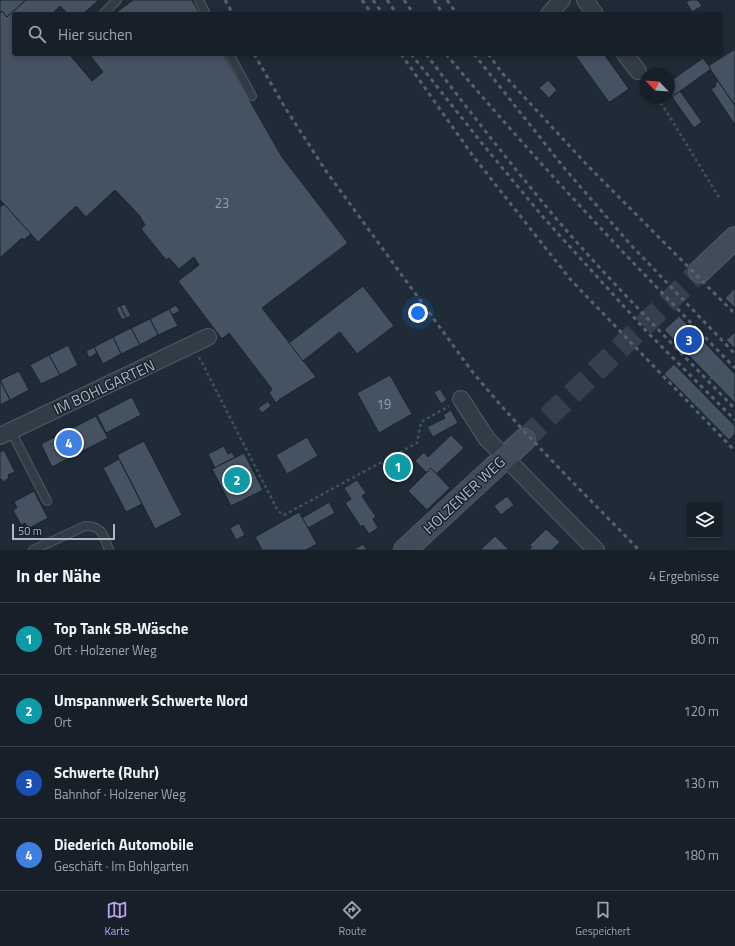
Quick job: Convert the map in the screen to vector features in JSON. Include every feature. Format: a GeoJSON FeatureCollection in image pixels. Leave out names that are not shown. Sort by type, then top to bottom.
{"type":"FeatureCollection","features":[{"type":"Feature","properties":{"kind":"main road"},"geometry":{"type":"LineString","coordinates":[[700,272],[735,238]]}},
{"type":"Feature","properties":{"kind":"main road","name":"HOLZENER WEG"},"geometry":{"type":"LineString","coordinates":[[405,550],[524,440]]}},
{"type":"Feature","properties":{"kind":"street"},"geometry":{"type":"LineString","coordinates":[[551,12],[562,0]]}},
{"type":"Feature","properties":{"kind":"street"},"geometry":{"type":"LineString","coordinates":[[585,0],[594,12]]}},
{"type":"Feature","properties":{"kind":"street"},"geometry":{"type":"LineString","coordinates":[[627,56],[638,71]]}},
{"type":"Feature","properties":{"kind":"street","name":"IM BOHLGARTEN"},"geometry":{"type":"LineString","coordinates":[[6,434],[208,337]]}},
{"type":"Feature","properties":{"kind":"street"},"geometry":{"type":"LineString","coordinates":[[462,399],[487,439],[596,550]]}},
{"type":"Feature","properties":{"kind":"lane"},"geometry":{"type":"LineString","coordinates":[[105,12],[118,0]]}},
{"type":"Feature","properties":{"kind":"lane"},"geometry":{"type":"LineString","coordinates":[[199,0],[205,12]]}},
{"type":"Feature","properties":{"kind":"lane"},"geometry":{"type":"LineString","coordinates":[[230,56],[252,96]]}},
{"type":"Feature","properties":{"kind":"lane"},"geometry":{"type":"LineString","coordinates":[[6,434],[47,502]]}},
{"type":"Feature","properties":{"kind":"lane"},"geometry":{"type":"LineString","coordinates":[[33,550],[85,526],[94,526],[100,530],[109,550]]}},
{"type":"Feature","properties":{"kind":"path"},"geometry":{"type":"LineString","coordinates":[[661,104],[720,199]]}},
{"type":"Feature","properties":{"kind":"path"},"geometry":{"type":"LineString","coordinates":[[193,345],[278,510],[284,515],[417,443],[421,422],[462,399]]}},
{"type":"Feature","properties":{"kind":"path"},"geometry":{"type":"LineString","coordinates":[[710,379],[726,363]]}},
{"type":"Feature","properties":{"kind":"path"},"geometry":{"type":"LineString","coordinates":[[718,371],[731,384]]}},
{"type":"Feature","properties":{"kind":"path"},"geometry":{"type":"LineString","coordinates":[[690,399],[700,390]]}},
{"type":"Feature","properties":{"kind":"path"},"geometry":{"type":"LineString","coordinates":[[694,395],[707,408]]}},
{"type":"Feature","properties":{"kind":"path"},"geometry":{"type":"LineString","coordinates":[[722,422],[728,429]]}},
{"type":"Feature","properties":{"kind":"path"},"geometry":{"type":"LineString","coordinates":[[723,434],[733,424]]}},
{"type":"Feature","properties":{"kind":"building"},"geometry":{"type":"Polygon","coordinates":[[[0,0],[26,0],[7,17],[2,11],[0,13],[0,0]]]}},
{"type":"Feature","properties":{"kind":"building"},"geometry":{"type":"Polygon","coordinates":[[[26,0],[99,0],[85,12],[66,12],[60,6],[54,12],[13,12],[26,0]]]}},
{"type":"Feature","properties":{"kind":"building"},"geometry":{"type":"Polygon","coordinates":[[[133,0],[192,0],[199,12],[117,12],[133,0]]]}},
{"type":"Feature","properties":{"kind":"building"},"geometry":{"type":"Polygon","coordinates":[[[690,0],[698,0],[702,6],[692,12],[686,2],[690,0]]]}},
{"type":"Feature","properties":{"kind":"building"},"geometry":{"type":"Polygon","coordinates":[[[2,11],[7,17],[12,13],[12,56],[71,56],[92,81],[103,72],[91,56],[224,56],[282,157],[348,243],[262,308],[316,377],[276,403],[269,393],[272,389],[229,333],[222,339],[178,281],[199,265],[194,257],[179,269],[169,258],[166,260],[141,229],[145,225],[139,215],[115,190],[86,217],[76,206],[38,242],[0,200],[0,13],[2,11]]]}},
{"type":"Feature","properties":{"kind":"building"},"geometry":{"type":"Polygon","coordinates":[[[735,49],[735,106],[708,66],[735,49]]]}},
{"type":"Feature","properties":{"kind":"building"},"geometry":{"type":"Polygon","coordinates":[[[576,56],[605,56],[629,89],[610,102],[576,56]]]}},
{"type":"Feature","properties":{"kind":"building"},"geometry":{"type":"Polygon","coordinates":[[[703,58],[711,69],[675,95],[675,78],[703,58]]]}},
{"type":"Feature","properties":{"kind":"building"},"geometry":{"type":"Polygon","coordinates":[[[548,80],[557,90],[549,98],[539,88],[548,80]]]}},
{"type":"Feature","properties":{"kind":"building"},"geometry":{"type":"Polygon","coordinates":[[[718,81],[735,106],[735,125],[711,89],[716,86],[715,83],[718,81]]]}},
{"type":"Feature","properties":{"kind":"building"},"geometry":{"type":"Polygon","coordinates":[[[680,91],[702,122],[694,128],[675,101],[675,95],[680,91]]]}},
{"type":"Feature","properties":{"kind":"building"},"geometry":{"type":"Polygon","coordinates":[[[4,204],[31,234],[24,240],[22,238],[0,258],[0,207],[4,204]]]}},
{"type":"Feature","properties":{"kind":"building"},"geometry":{"type":"Polygon","coordinates":[[[363,286],[394,326],[357,354],[340,332],[303,361],[289,343],[363,286]]]}},
{"type":"Feature","properties":{"kind":"building"},"geometry":{"type":"Polygon","coordinates":[[[735,288],[735,308],[725,298],[735,288]]]}},
{"type":"Feature","properties":{"kind":"building"},"geometry":{"type":"Polygon","coordinates":[[[125,304],[131,316],[126,318],[120,306],[125,304]]]}},
{"type":"Feature","properties":{"kind":"building"},"geometry":{"type":"Polygon","coordinates":[[[176,305],[180,311],[172,315],[169,309],[176,305]]]}},
{"type":"Feature","properties":{"kind":"building"},"geometry":{"type":"Polygon","coordinates":[[[120,306],[126,318],[122,320],[116,308],[120,306]]]}},
{"type":"Feature","properties":{"kind":"building"},"geometry":{"type":"Polygon","coordinates":[[[169,309],[178,326],[158,335],[150,319],[169,309]]]}},
{"type":"Feature","properties":{"kind":"building"},"geometry":{"type":"Polygon","coordinates":[[[679,316],[735,374],[735,403],[664,330],[679,316]]]}},
{"type":"Feature","properties":{"kind":"building"},"geometry":{"type":"Polygon","coordinates":[[[150,319],[158,335],[140,345],[131,328],[150,319]]]}},
{"type":"Feature","properties":{"kind":"building"},"geometry":{"type":"Polygon","coordinates":[[[131,328],[140,345],[121,354],[113,337],[131,328]]]}},
{"type":"Feature","properties":{"kind":"building"},"geometry":{"type":"Polygon","coordinates":[[[735,332],[735,349],[726,340],[735,332]]]}},
{"type":"Feature","properties":{"kind":"building"},"geometry":{"type":"Polygon","coordinates":[[[113,337],[121,354],[103,364],[94,347],[113,337]]]}},
{"type":"Feature","properties":{"kind":"building"},"geometry":{"type":"Polygon","coordinates":[[[68,345],[78,365],[60,375],[49,355],[68,345]]]}},
{"type":"Feature","properties":{"kind":"building"},"geometry":{"type":"Polygon","coordinates":[[[94,347],[97,353],[89,358],[86,351],[94,347]]]}},
{"type":"Feature","properties":{"kind":"building"},"geometry":{"type":"Polygon","coordinates":[[[49,355],[60,375],[41,384],[30,365],[49,355]]]}},
{"type":"Feature","properties":{"kind":"building"},"geometry":{"type":"Polygon","coordinates":[[[674,364],[735,426],[735,434],[729,440],[664,374],[674,364]]]}},
{"type":"Feature","properties":{"kind":"building"},"geometry":{"type":"Polygon","coordinates":[[[19,371],[29,390],[10,400],[0,380],[19,371]]]}},
{"type":"Feature","properties":{"kind":"building"},"geometry":{"type":"Polygon","coordinates":[[[390,375],[412,414],[379,433],[357,393],[390,375]]]}},
{"type":"Feature","properties":{"kind":"building"},"geometry":{"type":"Polygon","coordinates":[[[0,380],[10,400],[0,405],[0,380]]]}},
{"type":"Feature","properties":{"kind":"building"},"geometry":{"type":"Polygon","coordinates":[[[440,389],[447,400],[441,404],[434,392],[440,389]]]}},
{"type":"Feature","properties":{"kind":"building"},"geometry":{"type":"Polygon","coordinates":[[[132,397],[141,415],[106,433],[97,415],[132,397]]]}},
{"type":"Feature","properties":{"kind":"building"},"geometry":{"type":"Polygon","coordinates":[[[268,401],[271,406],[262,413],[258,408],[268,401]]]}},
{"type":"Feature","properties":{"kind":"building"},"geometry":{"type":"Polygon","coordinates":[[[451,410],[458,423],[433,437],[427,427],[445,418],[443,415],[451,410]]]}},
{"type":"Feature","properties":{"kind":"building"},"geometry":{"type":"Polygon","coordinates":[[[96,416],[108,438],[52,467],[41,444],[96,416]]]}},
{"type":"Feature","properties":{"kind":"building"},"geometry":{"type":"Polygon","coordinates":[[[451,435],[464,448],[432,478],[415,461],[424,452],[428,457],[451,435]]]}},
{"type":"Feature","properties":{"kind":"building"},"geometry":{"type":"Polygon","coordinates":[[[307,437],[318,456],[287,474],[276,455],[307,437]]]}},
{"type":"Feature","properties":{"kind":"building"},"geometry":{"type":"Polygon","coordinates":[[[144,441],[182,515],[155,529],[117,455],[144,441]]]}},
{"type":"Feature","properties":{"kind":"building"},"geometry":{"type":"Polygon","coordinates":[[[224,446],[228,454],[232,452],[235,457],[215,468],[208,454],[224,446]]]}},
{"type":"Feature","properties":{"kind":"building"},"geometry":{"type":"Polygon","coordinates":[[[4,450],[15,472],[8,475],[9,478],[3,482],[1,479],[0,480],[0,452],[4,450]]]}},
{"type":"Feature","properties":{"kind":"building"},"geometry":{"type":"Polygon","coordinates":[[[244,453],[263,490],[231,506],[212,469],[244,453]]]}},
{"type":"Feature","properties":{"kind":"building"},"geometry":{"type":"Polygon","coordinates":[[[404,453],[412,461],[398,475],[387,463],[404,453]]]}},
{"type":"Feature","properties":{"kind":"building"},"geometry":{"type":"Polygon","coordinates":[[[119,459],[142,504],[126,512],[103,468],[119,459]]]}},
{"type":"Feature","properties":{"kind":"building"},"geometry":{"type":"Polygon","coordinates":[[[431,468],[450,488],[427,510],[408,491],[431,468]]]}},
{"type":"Feature","properties":{"kind":"building"},"geometry":{"type":"Polygon","coordinates":[[[357,480],[366,493],[362,496],[376,517],[373,519],[378,528],[369,534],[363,525],[361,527],[345,503],[351,499],[344,488],[357,480]]]}},
{"type":"Feature","properties":{"kind":"building"},"geometry":{"type":"Polygon","coordinates":[[[34,491],[48,518],[24,531],[28,528],[25,523],[21,525],[13,510],[17,508],[14,502],[10,504],[34,491]]]}},
{"type":"Feature","properties":{"kind":"building"},"geometry":{"type":"Polygon","coordinates":[[[507,496],[514,505],[501,515],[494,506],[507,496]]]}},
{"type":"Feature","properties":{"kind":"building"},"geometry":{"type":"Polygon","coordinates":[[[329,502],[335,513],[308,528],[302,518],[329,502]]]}},
{"type":"Feature","properties":{"kind":"building"},"geometry":{"type":"Polygon","coordinates":[[[299,512],[317,544],[306,550],[262,550],[255,537],[299,512]]]}},
{"type":"Feature","properties":{"kind":"building"},"geometry":{"type":"Polygon","coordinates":[[[239,523],[245,535],[236,540],[230,528],[239,523]]]}},
{"type":"Feature","properties":{"kind":"building"},"geometry":{"type":"Polygon","coordinates":[[[546,529],[560,542],[552,550],[529,550],[532,547],[530,545],[546,529]]]}},
{"type":"Feature","properties":{"kind":"building"},"geometry":{"type":"Polygon","coordinates":[[[495,536],[509,550],[480,550],[495,536]]]}},
{"type":"Feature","properties":{"kind":"building"},"geometry":{"type":"Polygon","coordinates":[[[363,544],[367,550],[353,550],[363,544]]]}},
{"type":"Feature","properties":{"kind":"tunnel"},"geometry":{"type":"LineString","coordinates":[[524,440],[700,271]]}},
{"type":"Feature","properties":{"kind":"railway"},"geometry":{"type":"LineString","coordinates":[[225,0],[232,12]]}},
{"type":"Feature","properties":{"kind":"railway"},"geometry":{"type":"LineString","coordinates":[[362,0],[371,12]]}},
{"type":"Feature","properties":{"kind":"railway"},"geometry":{"type":"LineString","coordinates":[[373,0],[382,12]]}},
{"type":"Feature","properties":{"kind":"railway"},"geometry":{"type":"LineString","coordinates":[[387,0],[396,12]]}},
{"type":"Feature","properties":{"kind":"railway"},"geometry":{"type":"LineString","coordinates":[[404,0],[413,12]]}},
{"type":"Feature","properties":{"kind":"railway"},"geometry":{"type":"LineString","coordinates":[[434,0],[442,12]]}},
{"type":"Feature","properties":{"kind":"railway"},"geometry":{"type":"LineString","coordinates":[[447,0],[456,12]]}},
{"type":"Feature","properties":{"kind":"railway"},"geometry":{"type":"LineString","coordinates":[[255,56],[284,106],[326,171],[471,370],[532,440],[639,550]]}},
{"type":"Feature","properties":{"kind":"railway"},"geometry":{"type":"LineString","coordinates":[[402,56],[473,156],[570,279],[735,451]]}},
{"type":"Feature","properties":{"kind":"railway"},"geometry":{"type":"LineString","coordinates":[[413,56],[543,217],[648,333],[735,420]]}},
{"type":"Feature","properties":{"kind":"railway"},"geometry":{"type":"LineString","coordinates":[[427,56],[491,139],[559,222],[624,293],[735,409]]}},
{"type":"Feature","properties":{"kind":"railway"},"geometry":{"type":"LineString","coordinates":[[448,56],[515,135],[587,214],[735,368]]}},
{"type":"Feature","properties":{"kind":"railway"},"geometry":{"type":"LineString","coordinates":[[476,56],[565,169],[630,244],[735,354]]}},
{"type":"Feature","properties":{"kind":"railway"},"geometry":{"type":"LineString","coordinates":[[490,56],[503,74],[588,166],[735,314]]}},
{"type":"Feature","properties":{"kind":"place","name":"Schwerte (Ruhr)"},"geometry":{"type":"Point","coordinates":[689,340]}},
{"type":"Feature","properties":{"kind":"place","name":"Diederich Automobile"},"geometry":{"type":"Point","coordinates":[69,443]}},
{"type":"Feature","properties":{"kind":"place","name":"Top Tank SB-Wäsche"},"geometry":{"type":"Point","coordinates":[398,467]}},
{"type":"Feature","properties":{"kind":"place","name":"Umspannwerk Schwerte Nord"},"geometry":{"type":"Point","coordinates":[237,480]}}]}
